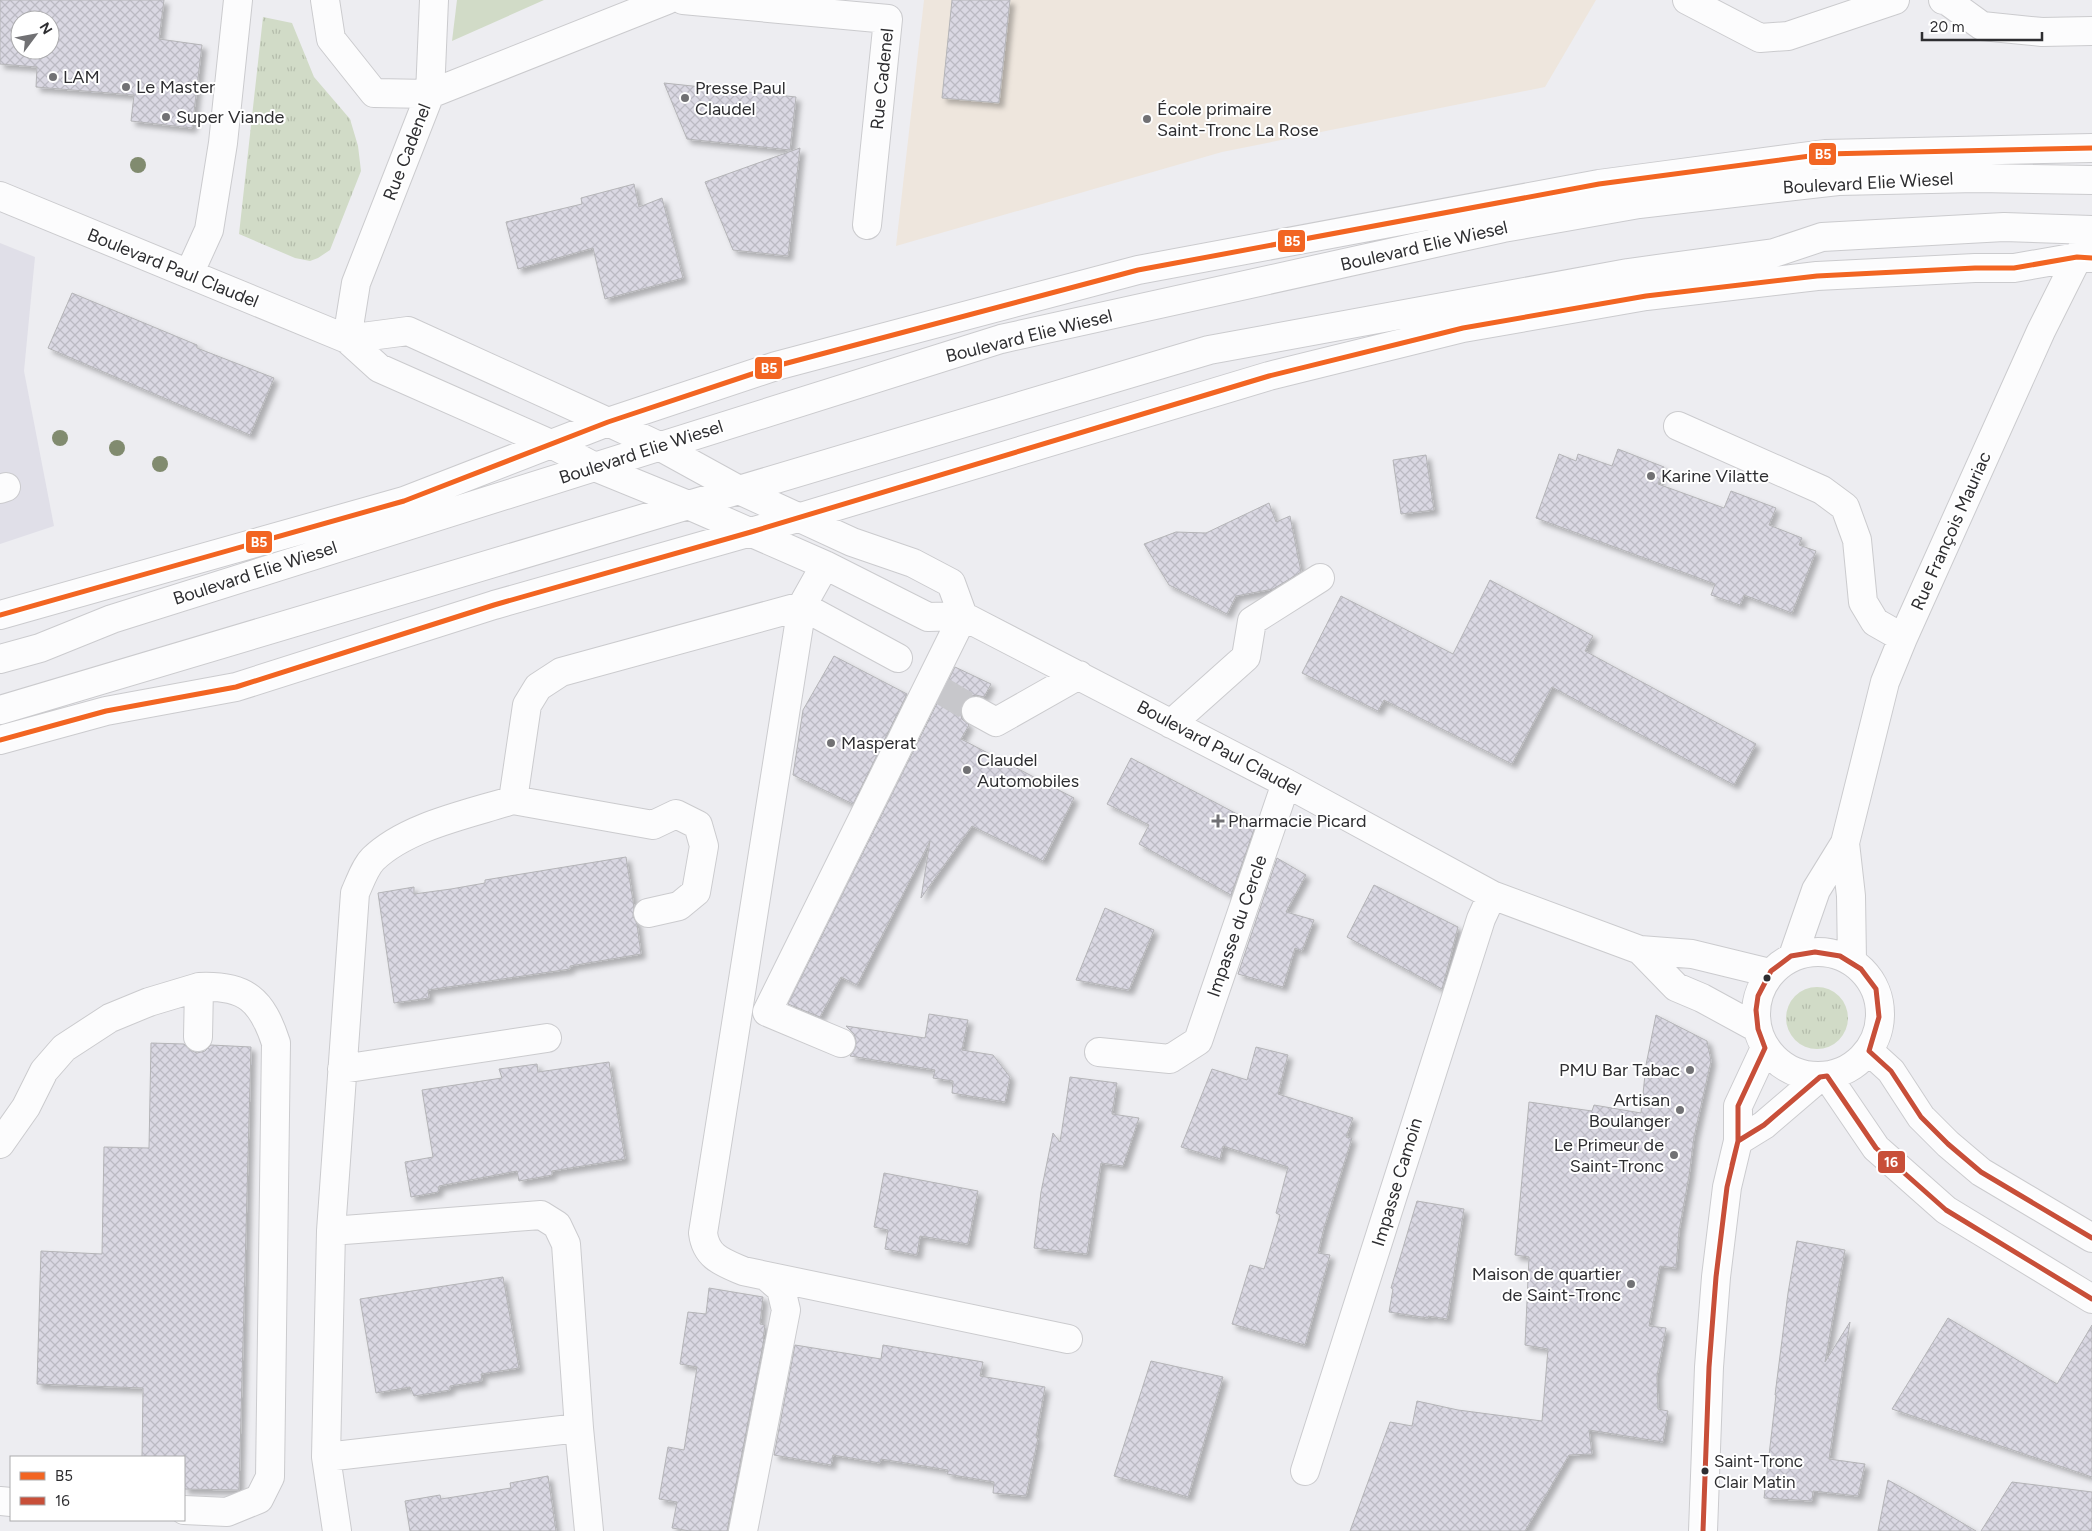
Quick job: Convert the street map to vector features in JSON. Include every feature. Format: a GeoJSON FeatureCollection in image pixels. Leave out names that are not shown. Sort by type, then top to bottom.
{"type":"FeatureCollection","features":[{"type":"Feature","properties":{"kind":"street"},"geometry":{"type":"LineString","coordinates":[[189,274],[209,230],[223,143],[238,0]]}},
{"type":"Feature","properties":{"kind":"street"},"geometry":{"type":"LineString","coordinates":[[325,0],[331,39],[374,93],[430,94],[434,0]]}},
{"type":"Feature","properties":{"kind":"street","name":"Rue Cadenel"},"geometry":{"type":"LineString","coordinates":[[347,339],[356,283],[430,94],[667,0]]}},
{"type":"Feature","properties":{"kind":"street","name":"Rue Cadenel"},"geometry":{"type":"LineString","coordinates":[[683,0],[890,10],[867,225]]}},
{"type":"Feature","properties":{"kind":"street"},"geometry":{"type":"LineString","coordinates":[[1687,0],[1760,38],[1788,36],[1895,0]]}},
{"type":"Feature","properties":{"kind":"street"},"geometry":{"type":"LineString","coordinates":[[1945,0],[1982,26],[2042,32],[2092,31]]}},
{"type":"Feature","properties":{"kind":"street"},"geometry":{"type":"LineString","coordinates":[[0,615],[404,501],[608,422],[776,366],[1138,270],[1599,184],[1825,154],[2092,148]]}},
{"type":"Feature","properties":{"kind":"street","name":"Boulevard Elie Wiesel"},"geometry":{"type":"LineString","coordinates":[[0,659],[40,648],[112,618],[1001,339],[1503,228],[1639,204],[1838,181],[1977,178],[2092,180]]}},
{"type":"Feature","properties":{"kind":"street","name":"Boulevard Paul Claudel"},"geometry":{"type":"LineString","coordinates":[[0,196],[347,339],[378,368],[552,444],[594,466],[825,565],[928,617],[963,616],[1286,783],[1492,895],[1640,950],[1692,954],[1770,973]]}},
{"type":"Feature","properties":{"kind":"street"},"geometry":{"type":"LineString","coordinates":[[0,710],[1209,350],[1628,273],[1774,253],[1822,237],[2004,227],[2092,230]]}},
{"type":"Feature","properties":{"kind":"street","name":"Rue François Mauriac"},"geometry":{"type":"LineString","coordinates":[[1793,956],[1816,890],[1845,843],[1885,682],[1903,638],[2041,331],[2085,258],[2092,230]]}},
{"type":"Feature","properties":{"kind":"street"},"geometry":{"type":"LineString","coordinates":[[0,740],[106,711],[236,687],[502,602],[751,532],[1270,376],[1463,328],[1646,296],[1817,276],[1975,268],[2014,268],[2085,258]]}},
{"type":"Feature","properties":{"kind":"street","name":"Boulevard Paul Claudel"},"geometry":{"type":"LineString","coordinates":[[347,339],[408,331],[659,446],[739,490],[852,542],[913,563],[951,583],[963,616]]}},
{"type":"Feature","properties":{"kind":"street"},"geometry":{"type":"LineString","coordinates":[[1678,426],[1822,490],[1845,507],[1857,540],[1862,602],[1875,622],[1903,638]]}},
{"type":"Feature","properties":{"kind":"street"},"geometry":{"type":"LineString","coordinates":[[825,565],[802,606],[703,1233],[704,1244],[710,1253],[723,1263],[743,1271],[1068,1339]]}},
{"type":"Feature","properties":{"kind":"street"},"geometry":{"type":"LineString","coordinates":[[1171,724],[1246,657],[1252,622],[1320,578]]}},
{"type":"Feature","properties":{"kind":"street"},"geometry":{"type":"LineString","coordinates":[[513,800],[527,705],[538,687],[561,672],[802,606],[898,658]]}},
{"type":"Feature","properties":{"kind":"street"},"geometry":{"type":"LineString","coordinates":[[841,1043],[767,1012],[936,688],[963,616]]}},
{"type":"Feature","properties":{"kind":"street"},"geometry":{"type":"LineString","coordinates":[[976,710],[996,722],[1079,676]]}},
{"type":"Feature","properties":{"kind":"street","name":"Impasse du Cercle"},"geometry":{"type":"LineString","coordinates":[[1099,1052],[1170,1059],[1198,1041],[1286,783]]}},
{"type":"Feature","properties":{"kind":"street"},"geometry":{"type":"LineString","coordinates":[[338,1531],[326,1457],[331,1231],[355,893],[372,860],[396,841],[429,827],[513,800],[652,824],[676,814],[698,825],[704,846],[696,892],[679,906],[648,913]]}},
{"type":"Feature","properties":{"kind":"street","name":"Rue François Mauriac"},"geometry":{"type":"LineString","coordinates":[[1845,843],[1851,896],[1852,961]]}},
{"type":"Feature","properties":{"kind":"street","name":"Impasse Camoin"},"geometry":{"type":"LineString","coordinates":[[1305,1471],[1478,928],[1492,895]]}},
{"type":"Feature","properties":{"kind":"street","name":"Boulevard Paul Claudel"},"geometry":{"type":"LineString","coordinates":[[1640,950],[1676,987],[1702,998],[1761,1038]]}},
{"type":"Feature","properties":{"kind":"street"},"geometry":{"type":"LineString","coordinates":[[1813,951],[1833,953],[1852,961],[1874,985],[1879,1002],[1880,1019],[1876,1036],[1868,1051],[1857,1063],[1843,1071],[1824,1076],[1799,1074],[1780,1064],[1761,1038],[1755,1008],[1760,989],[1770,973],[1781,962],[1793,956],[1813,951]]}},
{"type":"Feature","properties":{"kind":"street"},"geometry":{"type":"LineString","coordinates":[[198,986],[198,1036]]}},
{"type":"Feature","properties":{"kind":"street"},"geometry":{"type":"LineString","coordinates":[[0,1144],[26,1107],[44,1071],[64,1048],[110,1018],[149,1002],[198,986],[219,986],[237,990],[257,1003],[268,1020],[276,1043],[270,1477],[260,1499],[227,1512],[185,1510]]}},
{"type":"Feature","properties":{"kind":"street"},"geometry":{"type":"LineString","coordinates":[[342,1070],[547,1038]]}},
{"type":"Feature","properties":{"kind":"street"},"geometry":{"type":"LineString","coordinates":[[1703,1531],[1709,1367],[1716,1277],[1727,1187],[1738,1141],[1738,1106],[1761,1038]]}},
{"type":"Feature","properties":{"kind":"street"},"geometry":{"type":"LineString","coordinates":[[1868,1051],[1891,1071],[1921,1117],[1948,1144],[1981,1172],[2092,1238]]}},
{"type":"Feature","properties":{"kind":"street"},"geometry":{"type":"LineString","coordinates":[[1738,1141],[1764,1125],[1824,1076]]}},
{"type":"Feature","properties":{"kind":"street"},"geometry":{"type":"LineString","coordinates":[[1824,1076],[1876,1148],[1946,1210],[2092,1299]]}},
{"type":"Feature","properties":{"kind":"street"},"geometry":{"type":"LineString","coordinates":[[331,1231],[541,1215],[558,1225],[566,1244],[579,1428],[589,1531]]}},
{"type":"Feature","properties":{"kind":"street"},"geometry":{"type":"LineString","coordinates":[[743,1531],[786,1310],[781,1289],[766,1276]]}},
{"type":"Feature","properties":{"kind":"street"},"geometry":{"type":"LineString","coordinates":[[326,1457],[579,1428]]}},
{"type":"Feature","properties":{"kind":"shaded area","name":"École primaire Saint-Tronc La Rose"},"geometry":{"type":"Polygon","coordinates":[[[924,0],[1596,0],[1545,87],[1222,152],[896,246],[924,0]]]}},
{"type":"Feature","properties":{"kind":"shaded area"},"geometry":{"type":"Polygon","coordinates":[[[0,243],[35,257],[24,371],[54,526],[0,544],[0,243]]]}},
{"type":"Feature","properties":{"kind":"green space"},"geometry":{"type":"Polygon","coordinates":[[[457,0],[544,0],[452,41],[457,0]]]}},
{"type":"Feature","properties":{"kind":"green space"},"geometry":{"type":"Polygon","coordinates":[[[263,17],[292,23],[314,77],[350,119],[358,146],[361,171],[330,250],[310,261],[295,258],[239,234],[263,17]]]}},
{"type":"Feature","properties":{"kind":"green space"},"geometry":{"type":"Polygon","coordinates":[[[1817,987],[1829,990],[1839,996],[1845,1006],[1848,1018],[1845,1030],[1839,1040],[1829,1046],[1817,1049],[1805,1046],[1795,1040],[1789,1030],[1786,1018],[1789,1006],[1795,996],[1805,990],[1817,987]]]}},
{"type":"Feature","properties":{"kind":"building"},"geometry":{"type":"Polygon","coordinates":[[[0,0],[164,0],[159,39],[202,45],[192,128],[131,121],[134,95],[36,87],[37,67],[0,64],[0,0]]]}},
{"type":"Feature","properties":{"kind":"building"},"geometry":{"type":"Polygon","coordinates":[[[952,0],[1010,0],[999,103],[942,98],[952,0]]]}},
{"type":"Feature","properties":{"kind":"building"},"geometry":{"type":"Polygon","coordinates":[[[664,83],[796,97],[790,150],[687,139],[664,83]]]}},
{"type":"Feature","properties":{"kind":"building"},"geometry":{"type":"Polygon","coordinates":[[[800,148],[788,256],[733,250],[705,182],[800,148]]]}},
{"type":"Feature","properties":{"kind":"building"},"geometry":{"type":"Polygon","coordinates":[[[634,184],[639,207],[662,198],[683,278],[605,299],[593,248],[518,269],[506,222],[582,204],[581,198],[634,184]]]}},
{"type":"Feature","properties":{"kind":"building"},"geometry":{"type":"Polygon","coordinates":[[[72,293],[197,345],[197,348],[274,378],[250,435],[48,348],[72,293]]]}},
{"type":"Feature","properties":{"kind":"building"},"geometry":{"type":"Polygon","coordinates":[[[1618,449],[1664,467],[1658,484],[1724,508],[1731,491],[1776,508],[1769,525],[1802,538],[1799,545],[1816,551],[1792,613],[1744,595],[1740,605],[1711,595],[1715,584],[1536,518],[1559,454],[1576,461],[1578,454],[1612,466],[1618,449]]]}},
{"type":"Feature","properties":{"kind":"building"},"geometry":{"type":"Polygon","coordinates":[[[1426,455],[1434,510],[1401,514],[1393,460],[1426,455]]]}},
{"type":"Feature","properties":{"kind":"building"},"geometry":{"type":"Polygon","coordinates":[[[1269,503],[1276,522],[1290,516],[1301,572],[1273,589],[1236,596],[1227,614],[1169,585],[1144,544],[1176,532],[1206,533],[1269,503]]]}},
{"type":"Feature","properties":{"kind":"building"},"geometry":{"type":"Polygon","coordinates":[[[1490,580],[1593,636],[1585,651],[1756,744],[1734,785],[1552,687],[1512,764],[1384,700],[1378,711],[1302,673],[1341,596],[1453,654],[1490,580]]]}},
{"type":"Feature","properties":{"kind":"building","name":"Masperat"},"geometry":{"type":"Polygon","coordinates":[[[834,656],[907,694],[853,804],[793,775],[803,710],[834,656]]]}},
{"type":"Feature","properties":{"kind":"building"},"geometry":{"type":"Polygon","coordinates":[[[955,667],[991,684],[984,697],[976,695],[968,697],[962,704],[960,712],[962,719],[969,725],[961,739],[1074,798],[1043,861],[972,826],[921,898],[930,841],[857,985],[841,977],[820,1017],[788,1004],[955,667]]]}},
{"type":"Feature","properties":{"kind":"building"},"geometry":{"type":"Polygon","coordinates":[[[1131,758],[1256,824],[1231,895],[1139,844],[1149,825],[1107,804],[1131,758]]]}},
{"type":"Feature","properties":{"kind":"building"},"geometry":{"type":"Polygon","coordinates":[[[626,857],[634,907],[633,916],[637,924],[641,954],[570,966],[570,969],[428,990],[429,998],[394,1003],[378,893],[414,887],[414,894],[451,889],[485,883],[485,880],[626,857]]]}},
{"type":"Feature","properties":{"kind":"building"},"geometry":{"type":"Polygon","coordinates":[[[1277,858],[1306,875],[1286,912],[1314,920],[1302,951],[1295,948],[1283,987],[1238,974],[1277,858]]]}},
{"type":"Feature","properties":{"kind":"building"},"geometry":{"type":"Polygon","coordinates":[[[1374,885],[1458,927],[1442,989],[1347,937],[1374,885]]]}},
{"type":"Feature","properties":{"kind":"building"},"geometry":{"type":"Polygon","coordinates":[[[1105,908],[1154,930],[1129,990],[1076,980],[1105,908]]]}},
{"type":"Feature","properties":{"kind":"building"},"geometry":{"type":"Polygon","coordinates":[[[929,1014],[968,1020],[962,1050],[993,1055],[1010,1077],[1005,1102],[952,1093],[953,1081],[933,1078],[935,1070],[850,1056],[855,1049],[856,1041],[854,1034],[846,1026],[925,1038],[929,1014]]]}},
{"type":"Feature","properties":{"kind":"building"},"geometry":{"type":"Polygon","coordinates":[[[1656,1015],[1707,1041],[1711,1061],[1694,1137],[1679,1231],[1676,1268],[1660,1266],[1649,1326],[1666,1328],[1657,1376],[1658,1409],[1668,1411],[1663,1442],[1589,1430],[1592,1454],[1569,1455],[1525,1531],[1350,1531],[1390,1422],[1412,1426],[1417,1401],[1458,1410],[1542,1421],[1548,1349],[1525,1345],[1529,1257],[1515,1255],[1529,1102],[1592,1111],[1594,1105],[1641,1113],[1646,1065],[1656,1015]]]}},
{"type":"Feature","properties":{"kind":"building"},"geometry":{"type":"Polygon","coordinates":[[[151,1043],[184,1044],[190,1050],[197,1053],[205,1051],[211,1045],[251,1047],[239,1490],[185,1489],[185,1456],[142,1456],[143,1388],[37,1384],[41,1251],[102,1254],[104,1147],[149,1148],[151,1043]]]}},
{"type":"Feature","properties":{"kind":"building"},"geometry":{"type":"Polygon","coordinates":[[[1256,1047],[1288,1055],[1278,1094],[1353,1118],[1346,1137],[1352,1138],[1318,1253],[1330,1255],[1305,1345],[1232,1324],[1250,1265],[1264,1269],[1280,1215],[1276,1213],[1288,1167],[1223,1146],[1220,1159],[1181,1147],[1212,1069],[1247,1080],[1256,1047]]]}},
{"type":"Feature","properties":{"kind":"building"},"geometry":{"type":"Polygon","coordinates":[[[609,1062],[625,1159],[552,1171],[552,1175],[519,1181],[517,1171],[439,1186],[438,1192],[411,1197],[405,1162],[433,1157],[422,1090],[502,1078],[499,1069],[537,1064],[538,1072],[609,1062]]]}},
{"type":"Feature","properties":{"kind":"building"},"geometry":{"type":"Polygon","coordinates":[[[1070,1077],[1117,1083],[1112,1114],[1139,1118],[1123,1166],[1101,1163],[1087,1254],[1034,1248],[1041,1192],[1053,1133],[1060,1142],[1070,1077]]]}},
{"type":"Feature","properties":{"kind":"building"},"geometry":{"type":"Polygon","coordinates":[[[884,1173],[978,1191],[968,1244],[920,1236],[917,1255],[885,1249],[888,1230],[874,1227],[884,1173]]]}},
{"type":"Feature","properties":{"kind":"building"},"geometry":{"type":"Polygon","coordinates":[[[1417,1201],[1464,1209],[1447,1319],[1389,1312],[1393,1289],[1391,1288],[1417,1201]]]}},
{"type":"Feature","properties":{"kind":"building"},"geometry":{"type":"Polygon","coordinates":[[[1797,1241],[1845,1250],[1825,1362],[1850,1322],[1829,1459],[1865,1464],[1858,1496],[1813,1491],[1812,1501],[1764,1498],[1788,1293],[1797,1241]]]}},
{"type":"Feature","properties":{"kind":"building"},"geometry":{"type":"Polygon","coordinates":[[[503,1277],[519,1368],[481,1374],[482,1381],[450,1386],[450,1390],[414,1396],[410,1387],[376,1393],[360,1299],[503,1277]]]}},
{"type":"Feature","properties":{"kind":"building"},"geometry":{"type":"Polygon","coordinates":[[[709,1288],[763,1297],[760,1324],[765,1325],[764,1339],[727,1531],[690,1531],[672,1528],[677,1502],[659,1499],[668,1447],[684,1450],[697,1367],[680,1364],[688,1312],[706,1314],[709,1288]]]}},
{"type":"Feature","properties":{"kind":"building"},"geometry":{"type":"Polygon","coordinates":[[[1948,1318],[2057,1384],[2092,1325],[2092,1477],[1892,1409],[1948,1318]]]}},
{"type":"Feature","properties":{"kind":"building"},"geometry":{"type":"Polygon","coordinates":[[[795,1345],[881,1359],[883,1345],[983,1362],[980,1376],[1045,1387],[1036,1438],[1038,1438],[1026,1496],[993,1493],[994,1482],[947,1474],[948,1470],[881,1459],[880,1463],[833,1455],[831,1465],[774,1455],[795,1345]]]}},
{"type":"Feature","properties":{"kind":"building"},"geometry":{"type":"Polygon","coordinates":[[[1151,1361],[1223,1377],[1188,1497],[1114,1476],[1151,1361]]]}},
{"type":"Feature","properties":{"kind":"building"},"geometry":{"type":"Polygon","coordinates":[[[548,1476],[556,1531],[410,1531],[405,1501],[440,1495],[441,1499],[511,1488],[510,1483],[548,1476]]]}},
{"type":"Feature","properties":{"kind":"building"},"geometry":{"type":"Polygon","coordinates":[[[1888,1480],[1915,1495],[1976,1531],[1878,1531],[1888,1480]]]}},
{"type":"Feature","properties":{"kind":"building"},"geometry":{"type":"Polygon","coordinates":[[[2012,1482],[2092,1492],[2092,1531],[1981,1531],[2012,1482]]]}},
{"type":"Feature","properties":{"kind":"tunnel"},"geometry":{"type":"LineString","coordinates":[[942,691],[976,711]]}},
{"type":"Feature","properties":{"kind":"transit line","name":"B5"},"geometry":{"type":"LineString","coordinates":[[0,615],[404,501],[608,422],[776,366],[1138,270],[1599,184],[1825,154],[2092,148]]}},
{"type":"Feature","properties":{"kind":"transit line","name":"B5"},"geometry":{"type":"LineString","coordinates":[[0,740],[106,711],[236,687],[494,605],[751,532],[1269,376],[1463,328],[1646,296],[1817,276],[1975,268],[2014,268],[2077,257],[2092,258]]}},
{"type":"Feature","properties":{"kind":"transit line","name":"16"},"geometry":{"type":"LineString","coordinates":[[1703,1531],[1709,1367],[1716,1277],[1727,1187],[1738,1141],[1738,1106],[1765,1048],[1758,1029],[1756,1010],[1758,996],[1771,971],[1791,956],[1815,952],[1840,956],[1861,969],[1876,989],[1879,1017],[1869,1051],[1891,1071],[1921,1117],[1948,1144],[1981,1172],[2092,1238]]}},
{"type":"Feature","properties":{"kind":"transit line","name":"16"},"geometry":{"type":"LineString","coordinates":[[1732,1165],[1738,1141],[1764,1125],[1820,1077],[1827,1076],[1876,1148],[1946,1210],[2092,1299]]}},
{"type":"Feature","properties":{"kind":"place","name":"LAM"},"geometry":{"type":"Point","coordinates":[53,77]}},
{"type":"Feature","properties":{"kind":"place","name":"Le Master"},"geometry":{"type":"Point","coordinates":[126,87]}},
{"type":"Feature","properties":{"kind":"place","name":"Presse Paul Claudel"},"geometry":{"type":"Point","coordinates":[685,98]}},
{"type":"Feature","properties":{"kind":"place","name":"Super Viande"},"geometry":{"type":"Point","coordinates":[166,117]}},
{"type":"Feature","properties":{"kind":"place","name":"École primaire Saint-Tronc La Rose"},"geometry":{"type":"Point","coordinates":[1147,119]}},
{"type":"Feature","properties":{"kind":"place","name":"Karine Vilatte"},"geometry":{"type":"Point","coordinates":[1651,476]}},
{"type":"Feature","properties":{"kind":"place","name":"Masperat"},"geometry":{"type":"Point","coordinates":[831,743]}},
{"type":"Feature","properties":{"kind":"place","name":"Claudel Automobiles"},"geometry":{"type":"Point","coordinates":[967,770]}},
{"type":"Feature","properties":{"kind":"place","name":"Pharmacie Picard"},"geometry":{"type":"Point","coordinates":[1218,821]}},
{"type":"Feature","properties":{"kind":"place","name":"PMU Bar Tabac"},"geometry":{"type":"Point","coordinates":[1690,1070]}},
{"type":"Feature","properties":{"kind":"place","name":"Artisan Boulanger"},"geometry":{"type":"Point","coordinates":[1680,1110]}},
{"type":"Feature","properties":{"kind":"place","name":"Le Primeur de Saint-Tronc"},"geometry":{"type":"Point","coordinates":[1674,1155]}},
{"type":"Feature","properties":{"kind":"place","name":"Maison de quartier de Saint-Tronc"},"geometry":{"type":"Point","coordinates":[1631,1284]}},
{"type":"Feature","properties":{"kind":"place","name":"Saint-Tronc Clair Matin"},"geometry":{"type":"Point","coordinates":[1705,1471]}}]}
